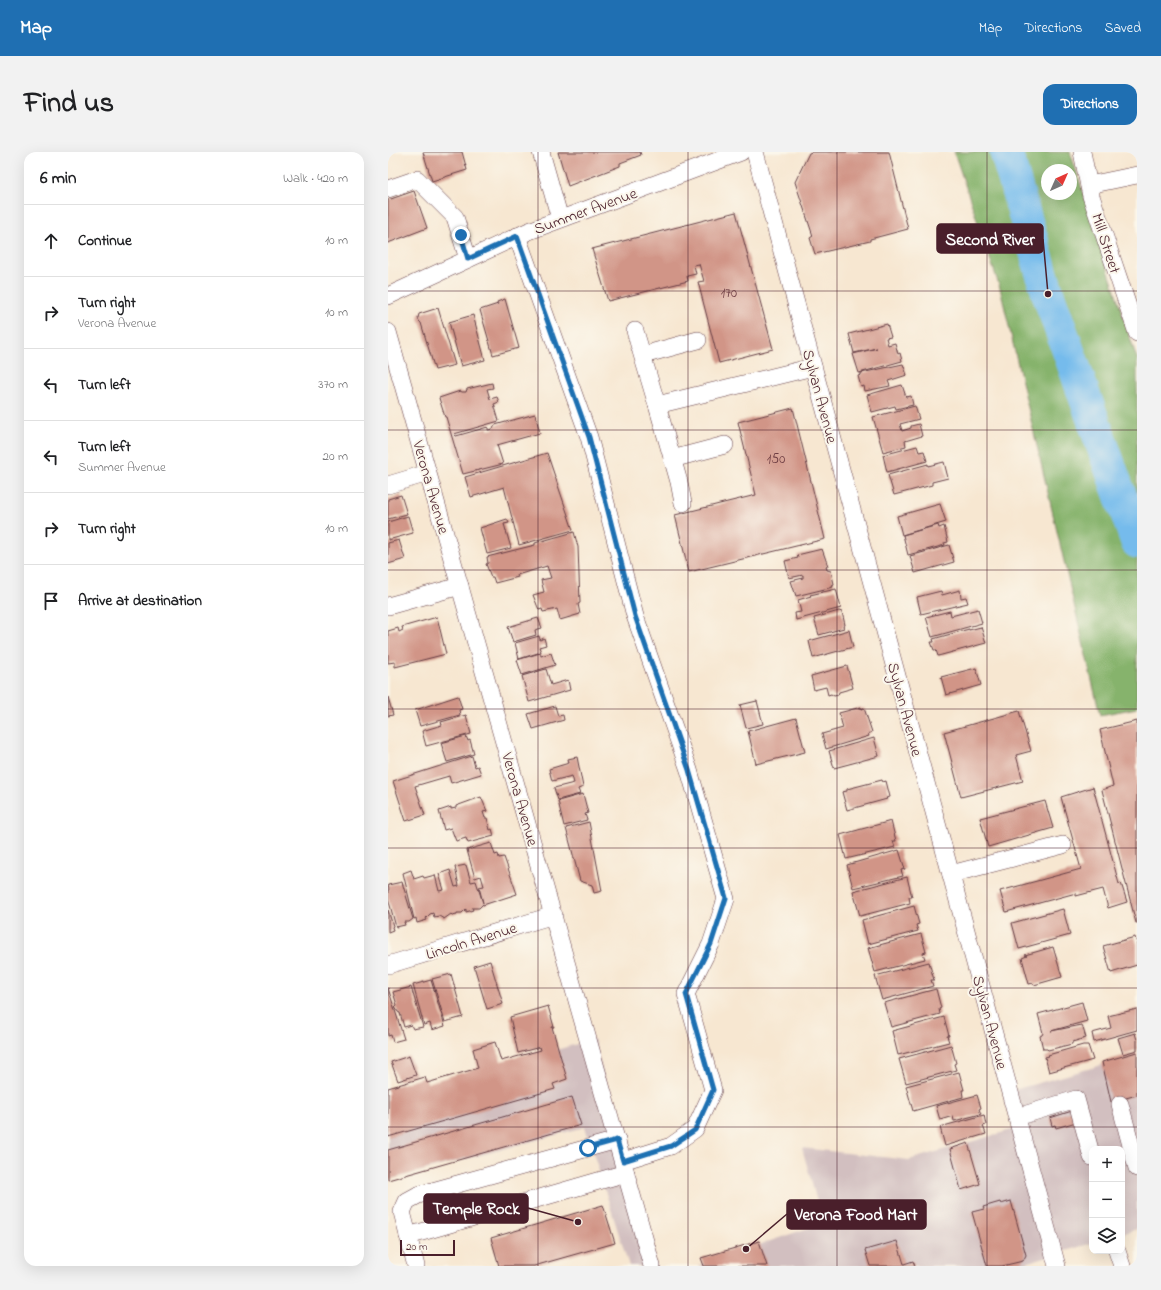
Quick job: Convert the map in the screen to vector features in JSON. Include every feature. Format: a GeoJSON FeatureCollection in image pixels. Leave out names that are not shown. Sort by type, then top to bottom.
{"type":"FeatureCollection","features":[{"type":"Feature","properties":{"kind":"street"},"geometry":{"type":"LineString","coordinates":[[541,152],[560,219]]}},
{"type":"Feature","properties":{"kind":"street","name":"Summer Avenue"},"geometry":{"type":"LineString","coordinates":[[388,296],[517,236],[741,152]]}},
{"type":"Feature","properties":{"kind":"street","name":"Sylvan Avenue"},"geometry":{"type":"LineString","coordinates":[[755,152],[1057,1266]]}},
{"type":"Feature","properties":{"kind":"street","name":"Mill Street"},"geometry":{"type":"LineString","coordinates":[[1082,152],[1091,196],[1137,333]]}},
{"type":"Feature","properties":{"kind":"street"},"geometry":{"type":"LineString","coordinates":[[1089,185],[1137,175]]}},
{"type":"Feature","properties":{"kind":"street"},"geometry":{"type":"LineString","coordinates":[[388,189],[417,179],[455,217],[468,259]]}},
{"type":"Feature","properties":{"kind":"street"},"geometry":{"type":"LineString","coordinates":[[408,1236],[625,1167],[671,1146],[695,1130],[713,1090],[686,994],[711,944],[726,898],[689,770],[635,616],[589,437],[517,236]]}},
{"type":"Feature","properties":{"kind":"street"},"geometry":{"type":"LineString","coordinates":[[635,331],[679,482],[683,502]]}},
{"type":"Feature","properties":{"kind":"street","name":"Verona Avenue"},"geometry":{"type":"LineString","coordinates":[[388,332],[652,1266]]}},
{"type":"Feature","properties":{"kind":"street"},"geometry":{"type":"LineString","coordinates":[[643,355],[698,340]]}},
{"type":"Feature","properties":{"kind":"street"},"geometry":{"type":"LineString","coordinates":[[657,405],[813,367]]}},
{"type":"Feature","properties":{"kind":"street"},"geometry":{"type":"LineString","coordinates":[[672,459],[725,445]]}},
{"type":"Feature","properties":{"kind":"street"},"geometry":{"type":"LineString","coordinates":[[388,485],[428,473]]}},
{"type":"Feature","properties":{"kind":"street"},"geometry":{"type":"LineString","coordinates":[[388,606],[460,586]]}},
{"type":"Feature","properties":{"kind":"street"},"geometry":{"type":"LineString","coordinates":[[951,874],[1063,845]]}},
{"type":"Feature","properties":{"kind":"street","name":"Lincoln Avenue"},"geometry":{"type":"LineString","coordinates":[[388,965],[554,915]]}},
{"type":"Feature","properties":{"kind":"street"},"geometry":{"type":"LineString","coordinates":[[1016,1117],[1076,1099],[1089,1146]]}},
{"type":"Feature","properties":{"kind":"street"},"geometry":{"type":"LineString","coordinates":[[1120,1104],[1137,1168]]}},
{"type":"Feature","properties":{"kind":"street"},"geometry":{"type":"LineString","coordinates":[[416,1266],[402,1212],[407,1201],[418,1195],[617,1140]]}},
{"type":"Feature","properties":{"kind":"street"},"geometry":{"type":"LineString","coordinates":[[1118,1254],[1122,1266]]}},
{"type":"Feature","properties":{"kind":"shaded area"},"geometry":{"type":"Polygon","coordinates":[[[594,1039],[655,1266],[629,1266],[585,1127],[388,1180],[388,1099],[594,1039]]]}},
{"type":"Feature","properties":{"kind":"shaded area"},"geometry":{"type":"Polygon","coordinates":[[[1137,1055],[1137,1229],[1125,1233],[1125,1146],[1089,1146],[1089,1244],[1015,1266],[697,1266],[823,1223],[802,1148],[909,1160],[1018,1128],[1007,1092],[1137,1055]]]}},
{"type":"Feature","properties":{"kind":"green space"},"geometry":{"type":"Polygon","coordinates":[[[954,152],[1070,152],[1074,164],[1041,164],[1041,200],[1077,200],[1077,174],[1137,359],[1137,708],[1100,715],[1000,288],[954,152]]]}},
{"type":"Feature","properties":{"kind":"building"},"geometry":{"type":"Polygon","coordinates":[[[423,152],[462,152],[467,170],[432,181],[423,152]]]}},
{"type":"Feature","properties":{"kind":"building"},"geometry":{"type":"Polygon","coordinates":[[[558,152],[640,152],[641,155],[620,163],[620,166],[568,186],[558,152]]]}},
{"type":"Feature","properties":{"kind":"building"},"geometry":{"type":"Polygon","coordinates":[[[889,152],[908,229],[870,239],[870,241],[815,254],[810,238],[813,236],[795,182],[809,153],[889,152]]]}},
{"type":"Feature","properties":{"kind":"building"},"geometry":{"type":"Polygon","coordinates":[[[414,191],[427,228],[388,243],[388,200],[414,191]]]}},
{"type":"Feature","properties":{"kind":"building"},"geometry":{"type":"Polygon","coordinates":[[[736,212],[773,349],[719,363],[698,282],[704,281],[699,264],[694,265],[696,274],[687,276],[688,281],[608,301],[592,249],[736,212]]]}},
{"type":"Feature","properties":{"kind":"building"},"geometry":{"type":"Polygon","coordinates":[[[505,299],[519,348],[493,355],[480,310],[498,304],[497,302],[505,299]]]}},
{"type":"Feature","properties":{"kind":"building"},"geometry":{"type":"Polygon","coordinates":[[[438,308],[455,365],[435,370],[421,323],[418,318],[419,314],[438,308]]]}},
{"type":"Feature","properties":{"kind":"building"},"geometry":{"type":"Polygon","coordinates":[[[473,315],[485,360],[461,366],[449,322],[473,315]]]}},
{"type":"Feature","properties":{"kind":"building"},"geometry":{"type":"Polygon","coordinates":[[[887,324],[891,337],[886,338],[888,345],[895,343],[902,361],[859,373],[853,354],[877,348],[854,353],[849,334],[887,324]]]}},
{"type":"Feature","properties":{"kind":"building"},"geometry":{"type":"Polygon","coordinates":[[[903,364],[907,375],[888,381],[890,386],[865,391],[864,386],[861,387],[858,376],[861,375],[861,373],[903,364]]]}},
{"type":"Feature","properties":{"kind":"building"},"geometry":{"type":"Polygon","coordinates":[[[492,383],[493,388],[487,389],[490,399],[497,397],[499,402],[494,404],[499,421],[454,434],[456,436],[488,427],[488,430],[493,429],[495,425],[535,414],[540,433],[497,445],[503,464],[463,474],[439,398],[460,391],[466,392],[467,389],[492,383]]]}},
{"type":"Feature","properties":{"kind":"building"},"geometry":{"type":"Polygon","coordinates":[[[902,385],[906,397],[911,396],[913,405],[896,409],[895,406],[872,412],[867,395],[902,385]]]}},
{"type":"Feature","properties":{"kind":"building"},"geometry":{"type":"Polygon","coordinates":[[[915,406],[919,419],[900,424],[902,431],[919,424],[922,436],[905,441],[906,446],[883,452],[873,417],[915,406]]]}},
{"type":"Feature","properties":{"kind":"building"},"geometry":{"type":"Polygon","coordinates":[[[793,408],[825,539],[689,572],[675,515],[756,495],[738,422],[793,408]]]}},
{"type":"Feature","properties":{"kind":"building"},"geometry":{"type":"Polygon","coordinates":[[[917,446],[919,452],[924,451],[927,461],[887,472],[883,455],[917,446]]]}},
{"type":"Feature","properties":{"kind":"building"},"geometry":{"type":"Polygon","coordinates":[[[547,453],[573,530],[519,545],[504,487],[471,497],[465,477],[547,453]]]}},
{"type":"Feature","properties":{"kind":"building"},"geometry":{"type":"Polygon","coordinates":[[[944,462],[948,478],[932,482],[932,485],[894,495],[888,475],[928,464],[928,466],[944,462]]]}},
{"type":"Feature","properties":{"kind":"building"},"geometry":{"type":"Polygon","coordinates":[[[401,495],[407,514],[388,519],[388,499],[401,495]]]}},
{"type":"Feature","properties":{"kind":"building"},"geometry":{"type":"Polygon","coordinates":[[[940,504],[946,522],[902,535],[897,516],[940,504]]]}},
{"type":"Feature","properties":{"kind":"building"},"geometry":{"type":"Polygon","coordinates":[[[408,516],[413,533],[388,540],[388,522],[408,516]]]}},
{"type":"Feature","properties":{"kind":"building"},"geometry":{"type":"Polygon","coordinates":[[[507,519],[509,523],[504,524],[511,548],[487,554],[480,528],[507,519]]]}},
{"type":"Feature","properties":{"kind":"building"},"geometry":{"type":"Polygon","coordinates":[[[938,525],[939,528],[944,526],[948,542],[944,543],[945,545],[908,555],[903,535],[938,525]]]}},
{"type":"Feature","properties":{"kind":"building"},"geometry":{"type":"Polygon","coordinates":[[[574,532],[578,547],[580,603],[578,604],[580,614],[560,620],[557,609],[543,612],[542,609],[539,610],[533,595],[544,592],[541,580],[551,578],[547,566],[517,575],[518,577],[495,583],[493,577],[491,577],[486,564],[488,563],[487,557],[535,545],[535,543],[574,532]]]}},
{"type":"Feature","properties":{"kind":"building"},"geometry":{"type":"Polygon","coordinates":[[[399,540],[405,559],[388,564],[388,543],[399,540]]]}},
{"type":"Feature","properties":{"kind":"building"},"geometry":{"type":"Polygon","coordinates":[[[949,545],[954,562],[915,573],[910,556],[949,545]]]}},
{"type":"Feature","properties":{"kind":"building"},"geometry":{"type":"Polygon","coordinates":[[[822,549],[828,566],[826,566],[827,570],[831,571],[834,584],[832,585],[833,587],[796,596],[791,581],[803,578],[803,575],[789,578],[785,561],[798,558],[797,555],[822,549]]]}},
{"type":"Feature","properties":{"kind":"building"},"geometry":{"type":"Polygon","coordinates":[[[836,589],[841,608],[796,620],[795,613],[801,612],[798,600],[811,596],[810,595],[836,589]]]}},
{"type":"Feature","properties":{"kind":"building"},"geometry":{"type":"Polygon","coordinates":[[[960,590],[961,598],[966,597],[968,603],[921,614],[917,597],[941,591],[942,595],[960,590]]]}},
{"type":"Feature","properties":{"kind":"building"},"geometry":{"type":"Polygon","coordinates":[[[978,609],[982,623],[932,637],[926,617],[950,611],[951,616],[978,609]]]}},
{"type":"Feature","properties":{"kind":"building"},"geometry":{"type":"Polygon","coordinates":[[[839,611],[842,612],[845,625],[843,626],[844,628],[819,635],[814,618],[839,611]]]}},
{"type":"Feature","properties":{"kind":"building"},"geometry":{"type":"Polygon","coordinates":[[[437,617],[446,654],[395,667],[395,662],[388,663],[388,631],[398,628],[399,632],[403,630],[402,627],[437,617]]]}},
{"type":"Feature","properties":{"kind":"building"},"geometry":{"type":"Polygon","coordinates":[[[538,618],[542,628],[535,630],[536,635],[513,642],[508,627],[538,618]]]}},
{"type":"Feature","properties":{"kind":"building"},"geometry":{"type":"Polygon","coordinates":[[[981,627],[986,643],[938,656],[936,650],[934,650],[931,642],[934,642],[933,639],[981,627]]]}},
{"type":"Feature","properties":{"kind":"building"},"geometry":{"type":"Polygon","coordinates":[[[849,630],[853,647],[813,658],[809,641],[849,630]]]}},
{"type":"Feature","properties":{"kind":"building"},"geometry":{"type":"Polygon","coordinates":[[[539,636],[540,640],[544,638],[546,645],[539,647],[541,652],[519,659],[515,643],[539,636]]]}},
{"type":"Feature","properties":{"kind":"building"},"geometry":{"type":"Polygon","coordinates":[[[540,653],[541,656],[551,653],[555,665],[522,675],[517,660],[540,653]]]}},
{"type":"Feature","properties":{"kind":"building"},"geometry":{"type":"Polygon","coordinates":[[[847,666],[853,688],[839,692],[838,695],[834,696],[831,694],[828,695],[826,687],[814,690],[811,676],[847,666]]]}},
{"type":"Feature","properties":{"kind":"building"},"geometry":{"type":"Polygon","coordinates":[[[976,668],[981,685],[946,695],[941,677],[976,668]]]}},
{"type":"Feature","properties":{"kind":"building"},"geometry":{"type":"Polygon","coordinates":[[[546,669],[551,685],[568,680],[570,690],[529,702],[522,676],[546,669]]]}},
{"type":"Feature","properties":{"kind":"building"},"geometry":{"type":"Polygon","coordinates":[[[458,696],[462,709],[459,710],[460,715],[420,726],[415,710],[458,696]]]}},
{"type":"Feature","properties":{"kind":"building"},"geometry":{"type":"Polygon","coordinates":[[[388,697],[393,715],[388,716],[388,697]]]}},
{"type":"Feature","properties":{"kind":"building"},"geometry":{"type":"Polygon","coordinates":[[[757,701],[763,724],[746,728],[740,705],[757,701]]]}},
{"type":"Feature","properties":{"kind":"building"},"geometry":{"type":"Polygon","coordinates":[[[555,706],[558,716],[563,715],[564,720],[533,729],[528,714],[555,706]]]}},
{"type":"Feature","properties":{"kind":"building"},"geometry":{"type":"Polygon","coordinates":[[[861,707],[861,709],[864,708],[872,732],[868,734],[869,736],[826,749],[822,734],[843,728],[839,713],[861,707]]]}},
{"type":"Feature","properties":{"kind":"building"},"geometry":{"type":"Polygon","coordinates":[[[1019,711],[1031,751],[1016,755],[1023,781],[961,797],[944,732],[1019,711]]]}},
{"type":"Feature","properties":{"kind":"building"},"geometry":{"type":"Polygon","coordinates":[[[466,715],[471,734],[426,746],[422,731],[442,725],[441,722],[466,715]]]}},
{"type":"Feature","properties":{"kind":"building"},"geometry":{"type":"Polygon","coordinates":[[[796,718],[805,752],[756,764],[748,731],[796,718]]]}},
{"type":"Feature","properties":{"kind":"building"},"geometry":{"type":"Polygon","coordinates":[[[1137,721],[1136,923],[1102,790],[1113,786],[1100,730],[1137,721]]]}},
{"type":"Feature","properties":{"kind":"building"},"geometry":{"type":"Polygon","coordinates":[[[466,736],[468,741],[470,740],[474,754],[447,762],[441,743],[466,736]]]}},
{"type":"Feature","properties":{"kind":"building"},"geometry":{"type":"Polygon","coordinates":[[[874,738],[879,756],[834,768],[829,751],[874,738]]]}},
{"type":"Feature","properties":{"kind":"building"},"geometry":{"type":"Polygon","coordinates":[[[472,756],[475,767],[478,766],[481,774],[451,783],[449,776],[415,786],[425,815],[406,821],[393,781],[472,756]]]}},
{"type":"Feature","properties":{"kind":"building"},"geometry":{"type":"Polygon","coordinates":[[[577,757],[583,787],[578,789],[580,794],[558,800],[554,788],[574,783],[572,776],[552,781],[549,769],[569,763],[568,759],[577,757]]]}},
{"type":"Feature","properties":{"kind":"building"},"geometry":{"type":"Polygon","coordinates":[[[882,780],[883,782],[886,781],[890,797],[847,810],[842,792],[847,791],[847,789],[882,780]]]}},
{"type":"Feature","properties":{"kind":"building"},"geometry":{"type":"Polygon","coordinates":[[[1093,787],[1119,884],[1121,883],[1127,902],[1108,908],[1103,889],[1076,896],[1076,893],[1006,912],[1000,891],[1081,869],[1061,797],[1093,787]]]}},
{"type":"Feature","properties":{"kind":"building"},"geometry":{"type":"Polygon","coordinates":[[[583,794],[588,813],[585,814],[587,820],[564,826],[558,801],[583,794]]]}},
{"type":"Feature","properties":{"kind":"building"},"geometry":{"type":"Polygon","coordinates":[[[481,797],[487,811],[483,812],[485,818],[487,818],[490,830],[492,829],[494,836],[468,843],[466,838],[456,841],[451,828],[444,830],[439,811],[451,807],[451,809],[456,808],[456,806],[481,797]]]}},
{"type":"Feature","properties":{"kind":"building"},"geometry":{"type":"Polygon","coordinates":[[[1045,801],[1053,828],[988,847],[980,818],[1045,801]]]}},
{"type":"Feature","properties":{"kind":"building"},"geometry":{"type":"Polygon","coordinates":[[[891,821],[896,841],[893,841],[895,847],[846,859],[840,835],[891,821]]]}},
{"type":"Feature","properties":{"kind":"building"},"geometry":{"type":"Polygon","coordinates":[[[589,822],[602,891],[594,893],[592,885],[580,881],[566,828],[589,822]]]}},
{"type":"Feature","properties":{"kind":"building"},"geometry":{"type":"Polygon","coordinates":[[[491,843],[495,855],[498,854],[499,858],[504,857],[517,894],[483,904],[479,908],[472,908],[473,910],[466,912],[466,909],[462,913],[451,914],[444,919],[439,916],[434,917],[433,913],[426,918],[427,920],[417,923],[416,918],[414,919],[403,873],[411,870],[414,879],[423,876],[424,878],[435,875],[439,891],[444,890],[439,874],[450,870],[455,887],[459,886],[455,867],[466,865],[471,882],[476,881],[483,903],[479,887],[484,886],[481,876],[475,878],[467,850],[491,843]]]}},
{"type":"Feature","properties":{"kind":"building"},"geometry":{"type":"Polygon","coordinates":[[[899,850],[905,869],[901,870],[903,876],[853,888],[847,865],[899,850]]]}},
{"type":"Feature","properties":{"kind":"building"},"geometry":{"type":"Polygon","coordinates":[[[907,877],[912,897],[909,897],[910,903],[860,916],[853,891],[907,877]]]}},
{"type":"Feature","properties":{"kind":"building"},"geometry":{"type":"Polygon","coordinates":[[[402,882],[413,919],[409,922],[404,922],[405,925],[396,927],[388,898],[388,885],[402,882]]]}},
{"type":"Feature","properties":{"kind":"building"},"geometry":{"type":"Polygon","coordinates":[[[914,906],[919,924],[916,925],[918,931],[868,944],[862,920],[914,906]]]}},
{"type":"Feature","properties":{"kind":"building"},"geometry":{"type":"Polygon","coordinates":[[[1063,909],[1070,935],[1019,949],[1012,923],[1063,909]]]}},
{"type":"Feature","properties":{"kind":"building"},"geometry":{"type":"Polygon","coordinates":[[[388,910],[393,930],[388,932],[388,910]]]}},
{"type":"Feature","properties":{"kind":"building"},"geometry":{"type":"Polygon","coordinates":[[[921,934],[926,952],[923,953],[925,959],[875,972],[868,948],[921,934]]]}},
{"type":"Feature","properties":{"kind":"building"},"geometry":{"type":"Polygon","coordinates":[[[1135,937],[1137,944],[1137,965],[1111,973],[1103,946],[1135,937]]]}},
{"type":"Feature","properties":{"kind":"building"},"geometry":{"type":"Polygon","coordinates":[[[1053,947],[1062,977],[1034,985],[1033,983],[1029,984],[1022,958],[1027,956],[1025,955],[1053,947]]]}},
{"type":"Feature","properties":{"kind":"building"},"geometry":{"type":"Polygon","coordinates":[[[490,961],[503,1004],[487,1009],[474,966],[490,961]]]}},
{"type":"Feature","properties":{"kind":"building"},"geometry":{"type":"Polygon","coordinates":[[[929,962],[934,980],[931,980],[933,986],[882,1000],[875,976],[929,962]]]}},
{"type":"Feature","properties":{"kind":"building"},"geometry":{"type":"Polygon","coordinates":[[[451,974],[463,1017],[445,1022],[432,979],[451,974]]]}},
{"type":"Feature","properties":{"kind":"building"},"geometry":{"type":"Polygon","coordinates":[[[431,980],[445,1026],[432,1030],[430,1023],[424,1025],[413,985],[431,980]]]}},
{"type":"Feature","properties":{"kind":"building"},"geometry":{"type":"Polygon","coordinates":[[[411,987],[423,1027],[413,1029],[411,1025],[404,1027],[400,1013],[395,1007],[397,1005],[393,992],[411,987]]]}},
{"type":"Feature","properties":{"kind":"building"},"geometry":{"type":"Polygon","coordinates":[[[388,988],[404,1039],[393,1042],[391,1035],[388,1036],[388,988]]]}},
{"type":"Feature","properties":{"kind":"building"},"geometry":{"type":"Polygon","coordinates":[[[936,989],[941,1008],[939,1009],[940,1014],[891,1027],[884,1003],[936,989]]]}},
{"type":"Feature","properties":{"kind":"building"},"geometry":{"type":"Polygon","coordinates":[[[1082,1002],[1087,1021],[1051,1031],[1082,1025],[1086,1038],[1072,1042],[1072,1044],[1048,1050],[1043,1049],[1040,1036],[1043,1033],[1038,1014],[1082,1002]]]}},
{"type":"Feature","properties":{"kind":"building"},"geometry":{"type":"Polygon","coordinates":[[[548,1006],[554,1027],[552,1027],[567,1079],[553,1084],[555,1089],[388,1137],[388,1088],[425,1077],[427,1083],[478,1068],[473,1049],[495,1042],[501,1061],[541,1050],[540,1047],[518,1053],[510,1017],[548,1006]]]}},
{"type":"Feature","properties":{"kind":"building"},"geometry":{"type":"Polygon","coordinates":[[[1137,1009],[1137,1030],[1094,1042],[1092,1033],[1111,1028],[1108,1016],[1137,1009]]]}},
{"type":"Feature","properties":{"kind":"building"},"geometry":{"type":"Polygon","coordinates":[[[944,1017],[949,1042],[898,1055],[892,1031],[944,1017]]]}},
{"type":"Feature","properties":{"kind":"building"},"geometry":{"type":"Polygon","coordinates":[[[1135,1033],[1137,1050],[1123,1054],[1118,1038],[1135,1033]]]}},
{"type":"Feature","properties":{"kind":"building"},"geometry":{"type":"Polygon","coordinates":[[[951,1045],[956,1063],[954,1064],[956,1070],[906,1083],[899,1059],[951,1045]]]}},
{"type":"Feature","properties":{"kind":"building"},"geometry":{"type":"Polygon","coordinates":[[[1083,1045],[1088,1045],[1093,1060],[1049,1072],[1045,1057],[1083,1045]]]}},
{"type":"Feature","properties":{"kind":"building"},"geometry":{"type":"Polygon","coordinates":[[[1137,1052],[1137,1095],[1111,1102],[1102,1062],[1137,1052]]]}},
{"type":"Feature","properties":{"kind":"building"},"geometry":{"type":"Polygon","coordinates":[[[409,1056],[416,1075],[398,1081],[391,1062],[409,1056]]]}},
{"type":"Feature","properties":{"kind":"building"},"geometry":{"type":"Polygon","coordinates":[[[959,1072],[964,1090],[962,1090],[963,1097],[913,1111],[906,1086],[959,1072]]]}},
{"type":"Feature","properties":{"kind":"building"},"geometry":{"type":"Polygon","coordinates":[[[977,1095],[981,1108],[979,1109],[981,1114],[954,1121],[953,1116],[940,1120],[936,1106],[977,1095]]]}},
{"type":"Feature","properties":{"kind":"building"},"geometry":{"type":"Polygon","coordinates":[[[572,1097],[581,1125],[388,1180],[388,1150],[572,1097]]]}},
{"type":"Feature","properties":{"kind":"building"},"geometry":{"type":"Polygon","coordinates":[[[1072,1111],[1076,1122],[1056,1128],[1055,1125],[1052,1126],[1050,1118],[1072,1111]]]}},
{"type":"Feature","properties":{"kind":"building"},"geometry":{"type":"Polygon","coordinates":[[[984,1115],[986,1125],[983,1126],[986,1134],[945,1146],[940,1127],[984,1115]]]}},
{"type":"Feature","properties":{"kind":"building"},"geometry":{"type":"Polygon","coordinates":[[[968,1143],[980,1184],[961,1190],[950,1149],[968,1143]]]}},
{"type":"Feature","properties":{"kind":"building"},"geometry":{"type":"Polygon","coordinates":[[[1011,1201],[1026,1255],[1023,1261],[1002,1266],[987,1266],[972,1212],[984,1209],[983,1207],[1000,1202],[1001,1204],[1011,1201]]]}},
{"type":"Feature","properties":{"kind":"building"},"geometry":{"type":"Polygon","coordinates":[[[603,1205],[615,1243],[534,1266],[499,1266],[491,1238],[603,1205]]]}},
{"type":"Feature","properties":{"kind":"building"},"geometry":{"type":"Polygon","coordinates":[[[759,1241],[767,1266],[704,1266],[701,1258],[759,1241]]]}},
{"type":"Feature","properties":{"kind":"building"},"geometry":{"type":"Polygon","coordinates":[[[897,1241],[904,1264],[913,1261],[915,1266],[870,1266],[865,1250],[897,1241]]]}},
{"type":"Feature","properties":{"kind":"waterway"},"geometry":{"type":"LineString","coordinates":[[1006,152],[1048,294],[1137,542]]}},
{"type":"Feature","properties":{"kind":"place","name":"Second River"},"geometry":{"type":"Point","coordinates":[1048,294]}},
{"type":"Feature","properties":{"kind":"place","name":"Temple Rock"},"geometry":{"type":"Point","coordinates":[578,1222]}},
{"type":"Feature","properties":{"kind":"place","name":"Verona Food Mart"},"geometry":{"type":"Point","coordinates":[746,1249]}},
{"type":"Feature","properties":{"kind":"route"},"geometry":{"type":"LineString","coordinates":[[461,235],[468,259],[517,236],[589,437],[635,616],[689,770],[726,898],[711,944],[686,994],[713,1090],[695,1130],[671,1146],[623,1161],[617,1140],[588,1148]]}}]}
